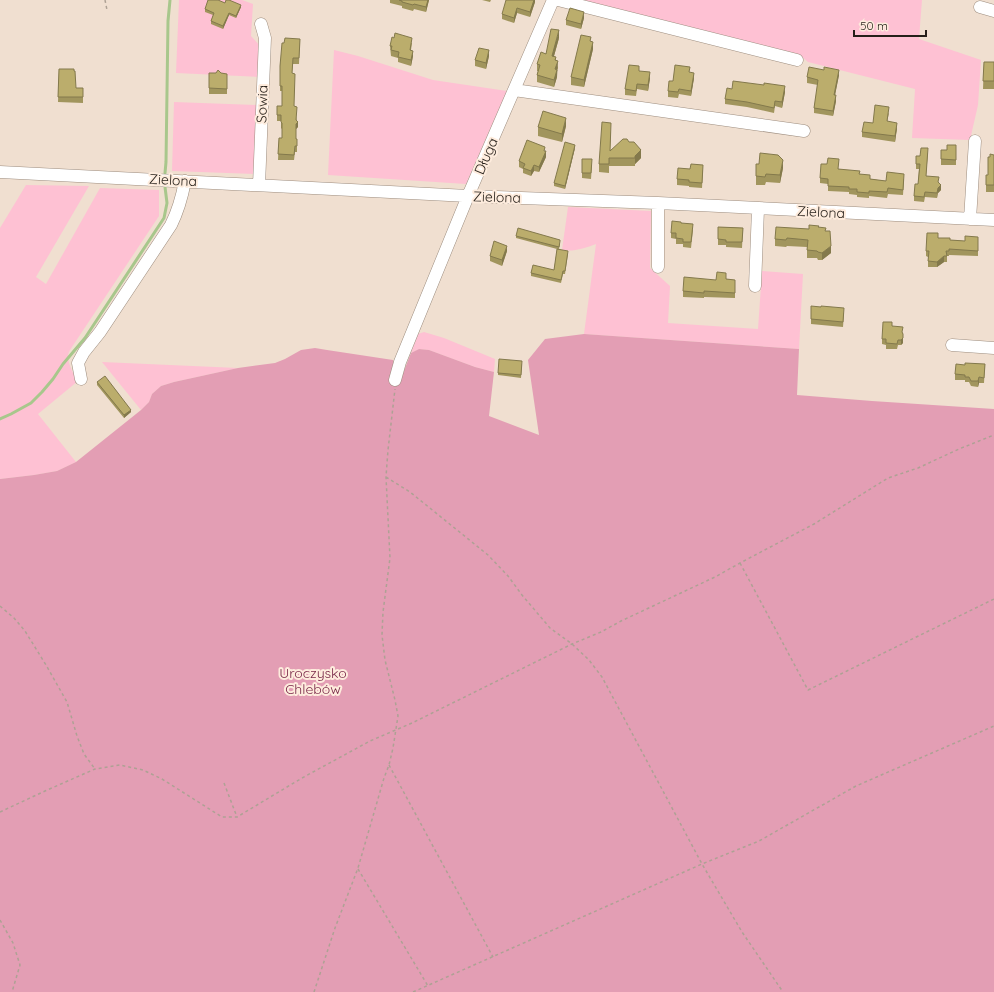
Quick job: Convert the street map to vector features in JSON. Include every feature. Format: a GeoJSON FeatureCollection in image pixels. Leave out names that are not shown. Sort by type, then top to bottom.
{"type":"FeatureCollection","features":[{"type":"Feature","properties":{"kind":"street","name":"Długa"},"geometry":{"type":"LineString","coordinates":[[395,380],[400,362],[468,196],[553,0]]}},
{"type":"Feature","properties":{"kind":"street"},"geometry":{"type":"LineString","coordinates":[[558,0],[797,60]]}},
{"type":"Feature","properties":{"kind":"street"},"geometry":{"type":"LineString","coordinates":[[980,7],[994,11]]}},
{"type":"Feature","properties":{"kind":"street","name":"Sowia"},"geometry":{"type":"LineString","coordinates":[[259,185],[265,38],[262,24]]}},
{"type":"Feature","properties":{"kind":"street"},"geometry":{"type":"LineString","coordinates":[[514,90],[804,131]]}},
{"type":"Feature","properties":{"kind":"street"},"geometry":{"type":"LineString","coordinates":[[970,219],[975,141]]}},
{"type":"Feature","properties":{"kind":"street","name":"Zielona"},"geometry":{"type":"LineString","coordinates":[[0,172],[468,196],[758,208],[994,220]]}},
{"type":"Feature","properties":{"kind":"street"},"geometry":{"type":"LineString","coordinates":[[81,380],[78,363],[171,225],[181,201],[185,181]]}},
{"type":"Feature","properties":{"kind":"street"},"geometry":{"type":"LineString","coordinates":[[658,204],[658,267]]}},
{"type":"Feature","properties":{"kind":"street"},"geometry":{"type":"LineString","coordinates":[[755,286],[758,208]]}},
{"type":"Feature","properties":{"kind":"street"},"geometry":{"type":"LineString","coordinates":[[952,345],[994,348]]}},
{"type":"Feature","properties":{"kind":"path"},"geometry":{"type":"LineString","coordinates":[[106,0],[107,10]]}},
{"type":"Feature","properties":{"kind":"path"},"geometry":{"type":"LineString","coordinates":[[314,992],[335,928],[358,868],[389,765],[398,716],[385,660],[382,636],[383,612],[390,558],[386,477],[395,380]]}},
{"type":"Feature","properties":{"kind":"path"},"geometry":{"type":"LineString","coordinates":[[0,812],[95,769],[120,765],[143,770],[162,779],[222,817],[237,817],[302,778],[370,741],[412,723],[572,644],[602,632],[621,621],[715,577],[814,524],[888,478],[918,468],[959,449],[994,436]]}},
{"type":"Feature","properties":{"kind":"path"},"geometry":{"type":"LineString","coordinates":[[386,477],[410,492],[488,555],[508,576],[550,628],[572,644],[589,660],[602,677],[702,864],[742,932],[783,992]]}},
{"type":"Feature","properties":{"kind":"path"},"geometry":{"type":"LineString","coordinates":[[740,563],[808,690],[994,599]]}},
{"type":"Feature","properties":{"kind":"path"},"geometry":{"type":"LineString","coordinates":[[0,606],[14,618],[25,631],[46,665],[66,702],[76,736],[84,754],[95,769]]}},
{"type":"Feature","properties":{"kind":"path"},"geometry":{"type":"LineString","coordinates":[[413,992],[702,864],[760,841],[856,786],[994,726]]}},
{"type":"Feature","properties":{"kind":"path"},"geometry":{"type":"LineString","coordinates":[[389,765],[493,957]]}},
{"type":"Feature","properties":{"kind":"path"},"geometry":{"type":"LineString","coordinates":[[224,783],[237,817]]}},
{"type":"Feature","properties":{"kind":"path"},"geometry":{"type":"LineString","coordinates":[[358,868],[428,986]]}},
{"type":"Feature","properties":{"kind":"path"},"geometry":{"type":"LineString","coordinates":[[0,920],[13,942],[20,965],[12,992]]}},
{"type":"Feature","properties":{"kind":"shaded area"},"geometry":{"type":"Polygon","coordinates":[[[179,0],[242,0],[253,4],[251,36],[260,46],[259,77],[176,73],[179,0]]]}},
{"type":"Feature","properties":{"kind":"shaded area"},"geometry":{"type":"Polygon","coordinates":[[[579,0],[922,0],[919,39],[981,60],[978,105],[970,140],[912,138],[915,89],[808,62],[801,56],[579,0]]]}},
{"type":"Feature","properties":{"kind":"shaded area"},"geometry":{"type":"Polygon","coordinates":[[[334,50],[358,56],[433,80],[507,91],[466,184],[328,175],[334,50]]]}},
{"type":"Feature","properties":{"kind":"shaded area"},"geometry":{"type":"Polygon","coordinates":[[[174,102],[258,105],[255,174],[172,171],[174,102]]]}},
{"type":"Feature","properties":{"kind":"shaded area"},"geometry":{"type":"Polygon","coordinates":[[[26,185],[89,186],[36,277],[46,284],[100,188],[159,190],[159,216],[68,354],[69,363],[78,381],[38,414],[76,462],[57,471],[0,479],[0,228],[26,185]]]}},
{"type":"Feature","properties":{"kind":"shaded area"},"geometry":{"type":"Polygon","coordinates":[[[568,207],[651,211],[650,268],[670,286],[668,323],[758,329],[762,271],[803,274],[799,349],[584,334],[596,244],[575,250],[562,250],[568,207]]]}},
{"type":"Feature","properties":{"kind":"shaded area"},"geometry":{"type":"Polygon","coordinates":[[[424,332],[444,338],[495,359],[494,372],[475,367],[429,350],[419,349],[411,353],[418,334],[424,332]]]}},
{"type":"Feature","properties":{"kind":"shaded area"},"geometry":{"type":"Polygon","coordinates":[[[102,362],[238,368],[161,386],[152,394],[149,402],[141,410],[102,362]]]}},
{"type":"Feature","properties":{"kind":"green space","name":"Uroczysko Chlebów"},"geometry":{"type":"Polygon","coordinates":[[[584,334],[799,349],[797,395],[994,409],[994,992],[0,992],[0,479],[57,471],[76,462],[141,410],[149,402],[152,394],[161,386],[238,368],[275,363],[301,350],[315,348],[393,360],[400,381],[411,353],[419,349],[429,350],[475,367],[494,372],[489,416],[539,435],[528,360],[545,339],[584,334]]]}},
{"type":"Feature","properties":{"kind":"building"},"geometry":{"type":"Polygon","coordinates":[[[208,0],[218,0],[225,3],[226,0],[229,0],[241,5],[236,16],[229,13],[223,26],[211,21],[214,13],[205,9],[208,0]]]}},
{"type":"Feature","properties":{"kind":"building"},"geometry":{"type":"Polygon","coordinates":[[[399,0],[428,0],[426,7],[413,5],[399,0]]]}},
{"type":"Feature","properties":{"kind":"building"},"geometry":{"type":"Polygon","coordinates":[[[506,0],[534,0],[530,12],[517,8],[514,18],[502,14],[506,0]]]}},
{"type":"Feature","properties":{"kind":"building"},"geometry":{"type":"Polygon","coordinates":[[[570,8],[584,12],[581,24],[566,20],[570,8]]]}},
{"type":"Feature","properties":{"kind":"building"},"geometry":{"type":"Polygon","coordinates":[[[551,29],[559,30],[552,56],[556,57],[555,60],[558,61],[555,69],[557,70],[554,80],[537,75],[540,65],[537,64],[541,52],[546,54],[551,29]]]}},
{"type":"Feature","properties":{"kind":"building"},"geometry":{"type":"Polygon","coordinates":[[[395,33],[412,38],[410,50],[413,51],[411,60],[398,57],[399,52],[391,50],[392,46],[390,46],[392,37],[394,38],[395,33]]]}},
{"type":"Feature","properties":{"kind":"building"},"geometry":{"type":"Polygon","coordinates":[[[581,35],[591,37],[590,41],[593,42],[584,80],[571,77],[581,35]]]}},
{"type":"Feature","properties":{"kind":"building"},"geometry":{"type":"Polygon","coordinates":[[[285,38],[300,39],[299,58],[293,58],[292,73],[295,74],[294,106],[297,107],[296,120],[298,122],[296,124],[297,146],[295,146],[294,155],[278,154],[279,138],[282,138],[282,123],[281,115],[277,115],[277,106],[282,106],[280,66],[282,43],[284,43],[285,38]]]}},
{"type":"Feature","properties":{"kind":"building"},"geometry":{"type":"Polygon","coordinates":[[[479,48],[489,50],[486,63],[475,60],[479,48]]]}},
{"type":"Feature","properties":{"kind":"building"},"geometry":{"type":"Polygon","coordinates":[[[984,62],[994,62],[994,81],[983,81],[984,62]]]}},
{"type":"Feature","properties":{"kind":"building"},"geometry":{"type":"Polygon","coordinates":[[[629,65],[639,66],[639,71],[650,72],[648,85],[637,84],[636,91],[625,89],[629,65]]]}},
{"type":"Feature","properties":{"kind":"building"},"geometry":{"type":"Polygon","coordinates":[[[675,65],[690,67],[689,72],[694,73],[691,91],[679,89],[678,92],[668,91],[669,81],[673,81],[675,65]]]}},
{"type":"Feature","properties":{"kind":"building"},"geometry":{"type":"Polygon","coordinates":[[[809,67],[824,70],[824,67],[839,70],[834,95],[836,95],[833,111],[814,108],[818,80],[807,77],[809,67]]]}},
{"type":"Feature","properties":{"kind":"building"},"geometry":{"type":"Polygon","coordinates":[[[59,69],[74,69],[76,88],[83,88],[83,97],[58,97],[59,69]]]}},
{"type":"Feature","properties":{"kind":"building"},"geometry":{"type":"Polygon","coordinates":[[[218,70],[221,73],[227,74],[227,89],[209,88],[209,73],[216,73],[218,70]]]}},
{"type":"Feature","properties":{"kind":"building"},"geometry":{"type":"Polygon","coordinates":[[[733,81],[785,86],[782,102],[775,101],[774,108],[725,99],[727,88],[732,89],[733,81]]]}},
{"type":"Feature","properties":{"kind":"building"},"geometry":{"type":"Polygon","coordinates":[[[875,105],[889,107],[887,121],[897,123],[895,136],[862,132],[864,122],[873,123],[875,105]]]}},
{"type":"Feature","properties":{"kind":"building"},"geometry":{"type":"Polygon","coordinates":[[[543,111],[566,118],[562,134],[538,127],[543,111]]]}},
{"type":"Feature","properties":{"kind":"building"},"geometry":{"type":"Polygon","coordinates":[[[602,122],[611,123],[610,151],[623,139],[627,139],[629,142],[634,142],[641,150],[635,158],[609,158],[609,164],[599,164],[602,122]]]}},
{"type":"Feature","properties":{"kind":"building"},"geometry":{"type":"Polygon","coordinates":[[[527,140],[545,147],[544,151],[546,151],[539,167],[534,165],[531,171],[523,168],[525,164],[519,161],[527,140]]]}},
{"type":"Feature","properties":{"kind":"building"},"geometry":{"type":"Polygon","coordinates":[[[565,142],[575,145],[565,186],[554,183],[565,142]]]}},
{"type":"Feature","properties":{"kind":"building"},"geometry":{"type":"Polygon","coordinates":[[[947,145],[956,145],[956,160],[941,159],[941,150],[947,150],[947,145]]]}},
{"type":"Feature","properties":{"kind":"building"},"geometry":{"type":"Polygon","coordinates":[[[921,148],[928,148],[926,176],[939,177],[938,182],[941,185],[938,188],[937,193],[925,192],[924,197],[914,196],[915,184],[918,184],[920,164],[916,164],[916,156],[920,156],[921,148]]]}},
{"type":"Feature","properties":{"kind":"building"},"geometry":{"type":"Polygon","coordinates":[[[760,153],[778,155],[783,160],[780,175],[766,174],[765,177],[756,176],[756,164],[759,164],[760,153]]]}},
{"type":"Feature","properties":{"kind":"building"},"geometry":{"type":"Polygon","coordinates":[[[990,154],[994,155],[994,185],[986,185],[986,175],[988,175],[988,157],[990,157],[990,154]]]}},
{"type":"Feature","properties":{"kind":"building"},"geometry":{"type":"Polygon","coordinates":[[[828,158],[839,159],[838,169],[860,171],[859,174],[870,175],[870,179],[886,181],[887,172],[904,174],[903,190],[888,188],[887,192],[869,191],[869,193],[857,192],[857,189],[849,189],[849,187],[828,186],[828,179],[820,178],[821,164],[827,164],[828,158]]]}},
{"type":"Feature","properties":{"kind":"building"},"geometry":{"type":"Polygon","coordinates":[[[582,159],[592,159],[591,173],[582,173],[582,159]]]}},
{"type":"Feature","properties":{"kind":"building"},"geometry":{"type":"Polygon","coordinates":[[[691,164],[703,165],[702,183],[677,179],[678,168],[690,169],[691,164]]]}},
{"type":"Feature","properties":{"kind":"building"},"geometry":{"type":"Polygon","coordinates":[[[672,221],[693,224],[691,242],[683,242],[683,239],[676,238],[676,233],[671,233],[672,221]]]}},
{"type":"Feature","properties":{"kind":"building"},"geometry":{"type":"Polygon","coordinates":[[[809,225],[826,228],[825,231],[830,231],[831,246],[822,253],[807,250],[808,240],[787,238],[786,240],[775,239],[776,227],[809,229],[809,225]]]}},
{"type":"Feature","properties":{"kind":"building"},"geometry":{"type":"Polygon","coordinates":[[[718,227],[743,228],[742,242],[726,242],[726,240],[718,239],[718,227]]]}},
{"type":"Feature","properties":{"kind":"building"},"geometry":{"type":"Polygon","coordinates":[[[518,228],[560,240],[559,247],[516,236],[518,228]]]}},
{"type":"Feature","properties":{"kind":"building"},"geometry":{"type":"Polygon","coordinates":[[[927,233],[938,233],[938,238],[950,238],[950,240],[965,241],[965,236],[978,237],[978,251],[949,249],[949,251],[946,251],[947,256],[944,256],[937,262],[928,261],[929,251],[926,251],[927,233]]]}},
{"type":"Feature","properties":{"kind":"building"},"geometry":{"type":"Polygon","coordinates":[[[494,241],[507,246],[502,260],[490,256],[494,241]]]}},
{"type":"Feature","properties":{"kind":"building"},"geometry":{"type":"Polygon","coordinates":[[[557,249],[568,251],[565,271],[563,271],[561,280],[531,273],[533,265],[554,270],[557,249]]]}},
{"type":"Feature","properties":{"kind":"building"},"geometry":{"type":"Polygon","coordinates":[[[717,272],[726,273],[726,279],[735,280],[735,293],[683,291],[684,277],[716,280],[717,272]]]}},
{"type":"Feature","properties":{"kind":"building"},"geometry":{"type":"Polygon","coordinates":[[[811,306],[844,308],[843,322],[811,319],[811,306]]]}},
{"type":"Feature","properties":{"kind":"building"},"geometry":{"type":"Polygon","coordinates":[[[883,322],[892,322],[892,326],[903,327],[903,338],[898,340],[897,344],[886,343],[886,339],[882,339],[883,322]]]}},
{"type":"Feature","properties":{"kind":"building"},"geometry":{"type":"Polygon","coordinates":[[[499,359],[522,361],[521,375],[498,373],[499,359]]]}},
{"type":"Feature","properties":{"kind":"building"},"geometry":{"type":"Polygon","coordinates":[[[965,363],[985,364],[984,378],[979,377],[978,381],[971,381],[969,377],[965,377],[965,375],[955,374],[956,364],[965,365],[965,363]]]}},
{"type":"Feature","properties":{"kind":"building"},"geometry":{"type":"Polygon","coordinates":[[[105,376],[131,410],[124,415],[97,382],[105,376]]]}},
{"type":"Feature","properties":{"kind":"waterway"},"geometry":{"type":"LineString","coordinates":[[165,173],[168,21],[170,0]]}},
{"type":"Feature","properties":{"kind":"waterway"},"geometry":{"type":"LineString","coordinates":[[0,419],[31,403],[53,379],[63,364],[85,338],[164,218],[167,203],[165,187]]}}]}
